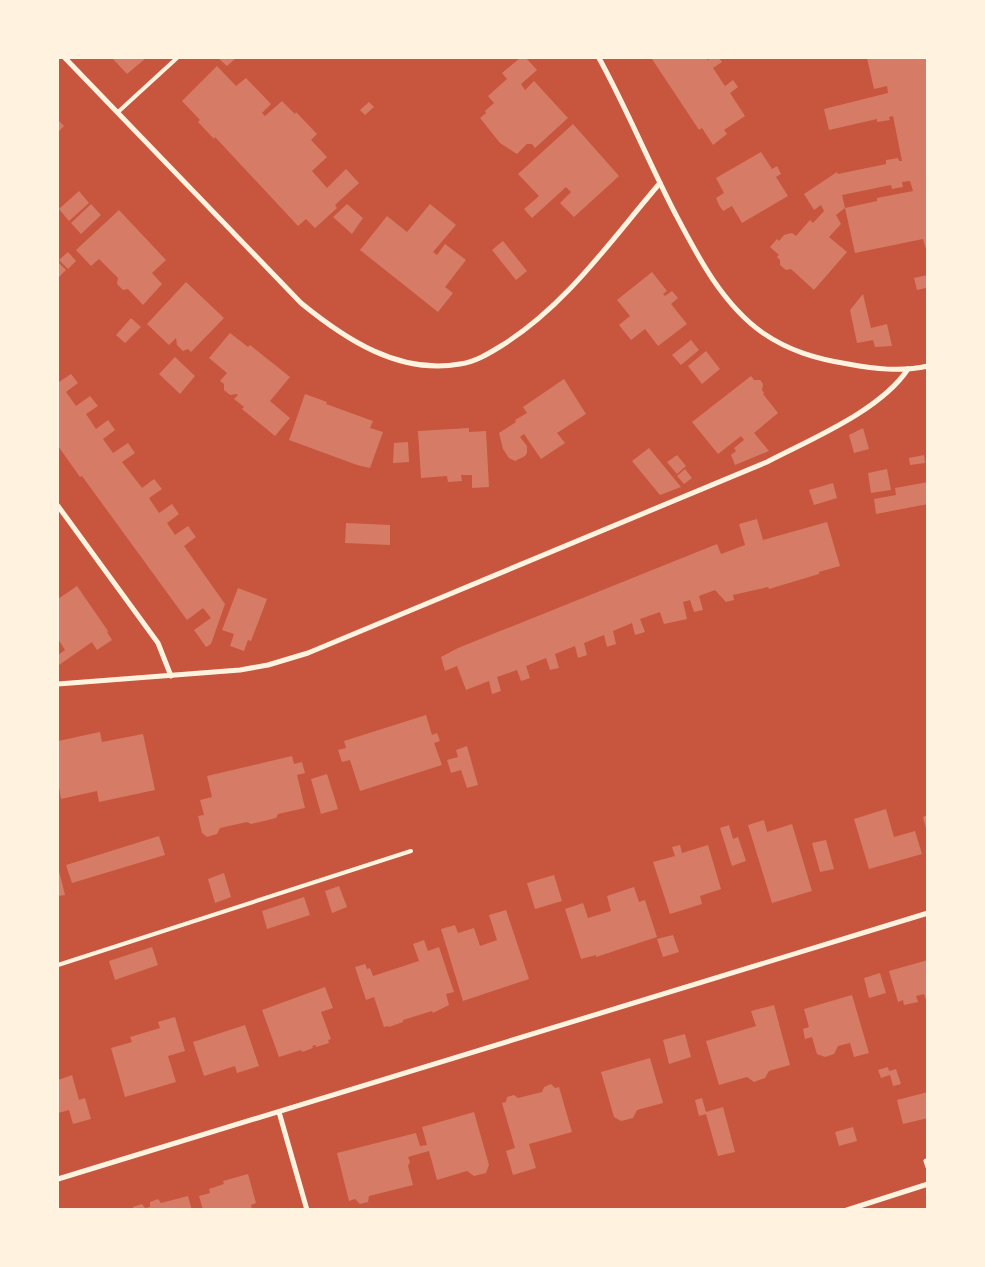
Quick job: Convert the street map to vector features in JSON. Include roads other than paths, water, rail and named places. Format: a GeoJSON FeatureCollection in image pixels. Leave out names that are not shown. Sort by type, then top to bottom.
{"type":"FeatureCollection","features":[{"type":"Feature","properties":{"kind":"street"},"geometry":{"type":"LineString","coordinates":[[64,58],[301,303],[336,330],[366,348],[415,364],[458,364],[472,361],[487,355],[510,341],[540,318],[580,279],[660,183]]}},
{"type":"Feature","properties":{"kind":"street"},"geometry":{"type":"LineString","coordinates":[[599,58],[619,94],[660,183],[690,241],[717,284],[740,313],[762,332],[785,347],[809,356],[885,370],[928,366]]}},
{"type":"Feature","properties":{"kind":"street"},"geometry":{"type":"LineString","coordinates":[[58,684],[240,670],[268,665],[308,653],[767,462],[833,428],[874,402],[896,386],[908,369]]}},
{"type":"Feature","properties":{"kind":"street"},"geometry":{"type":"LineString","coordinates":[[58,506],[158,643],[171,676]]}},
{"type":"Feature","properties":{"kind":"street"},"geometry":{"type":"LineString","coordinates":[[58,1179],[928,913]]}},
{"type":"Feature","properties":{"kind":"street"},"geometry":{"type":"LineString","coordinates":[[279,1112],[307,1210]]}},
{"type":"Feature","properties":{"kind":"street"},"geometry":{"type":"LineString","coordinates":[[847,1210],[928,1184]]}},
{"type":"Feature","properties":{"kind":"lane"},"geometry":{"type":"LineString","coordinates":[[118,112],[177,58]]}},
{"type":"Feature","properties":{"kind":"lane"},"geometry":{"type":"LineString","coordinates":[[58,965],[411,851]]}}]}
